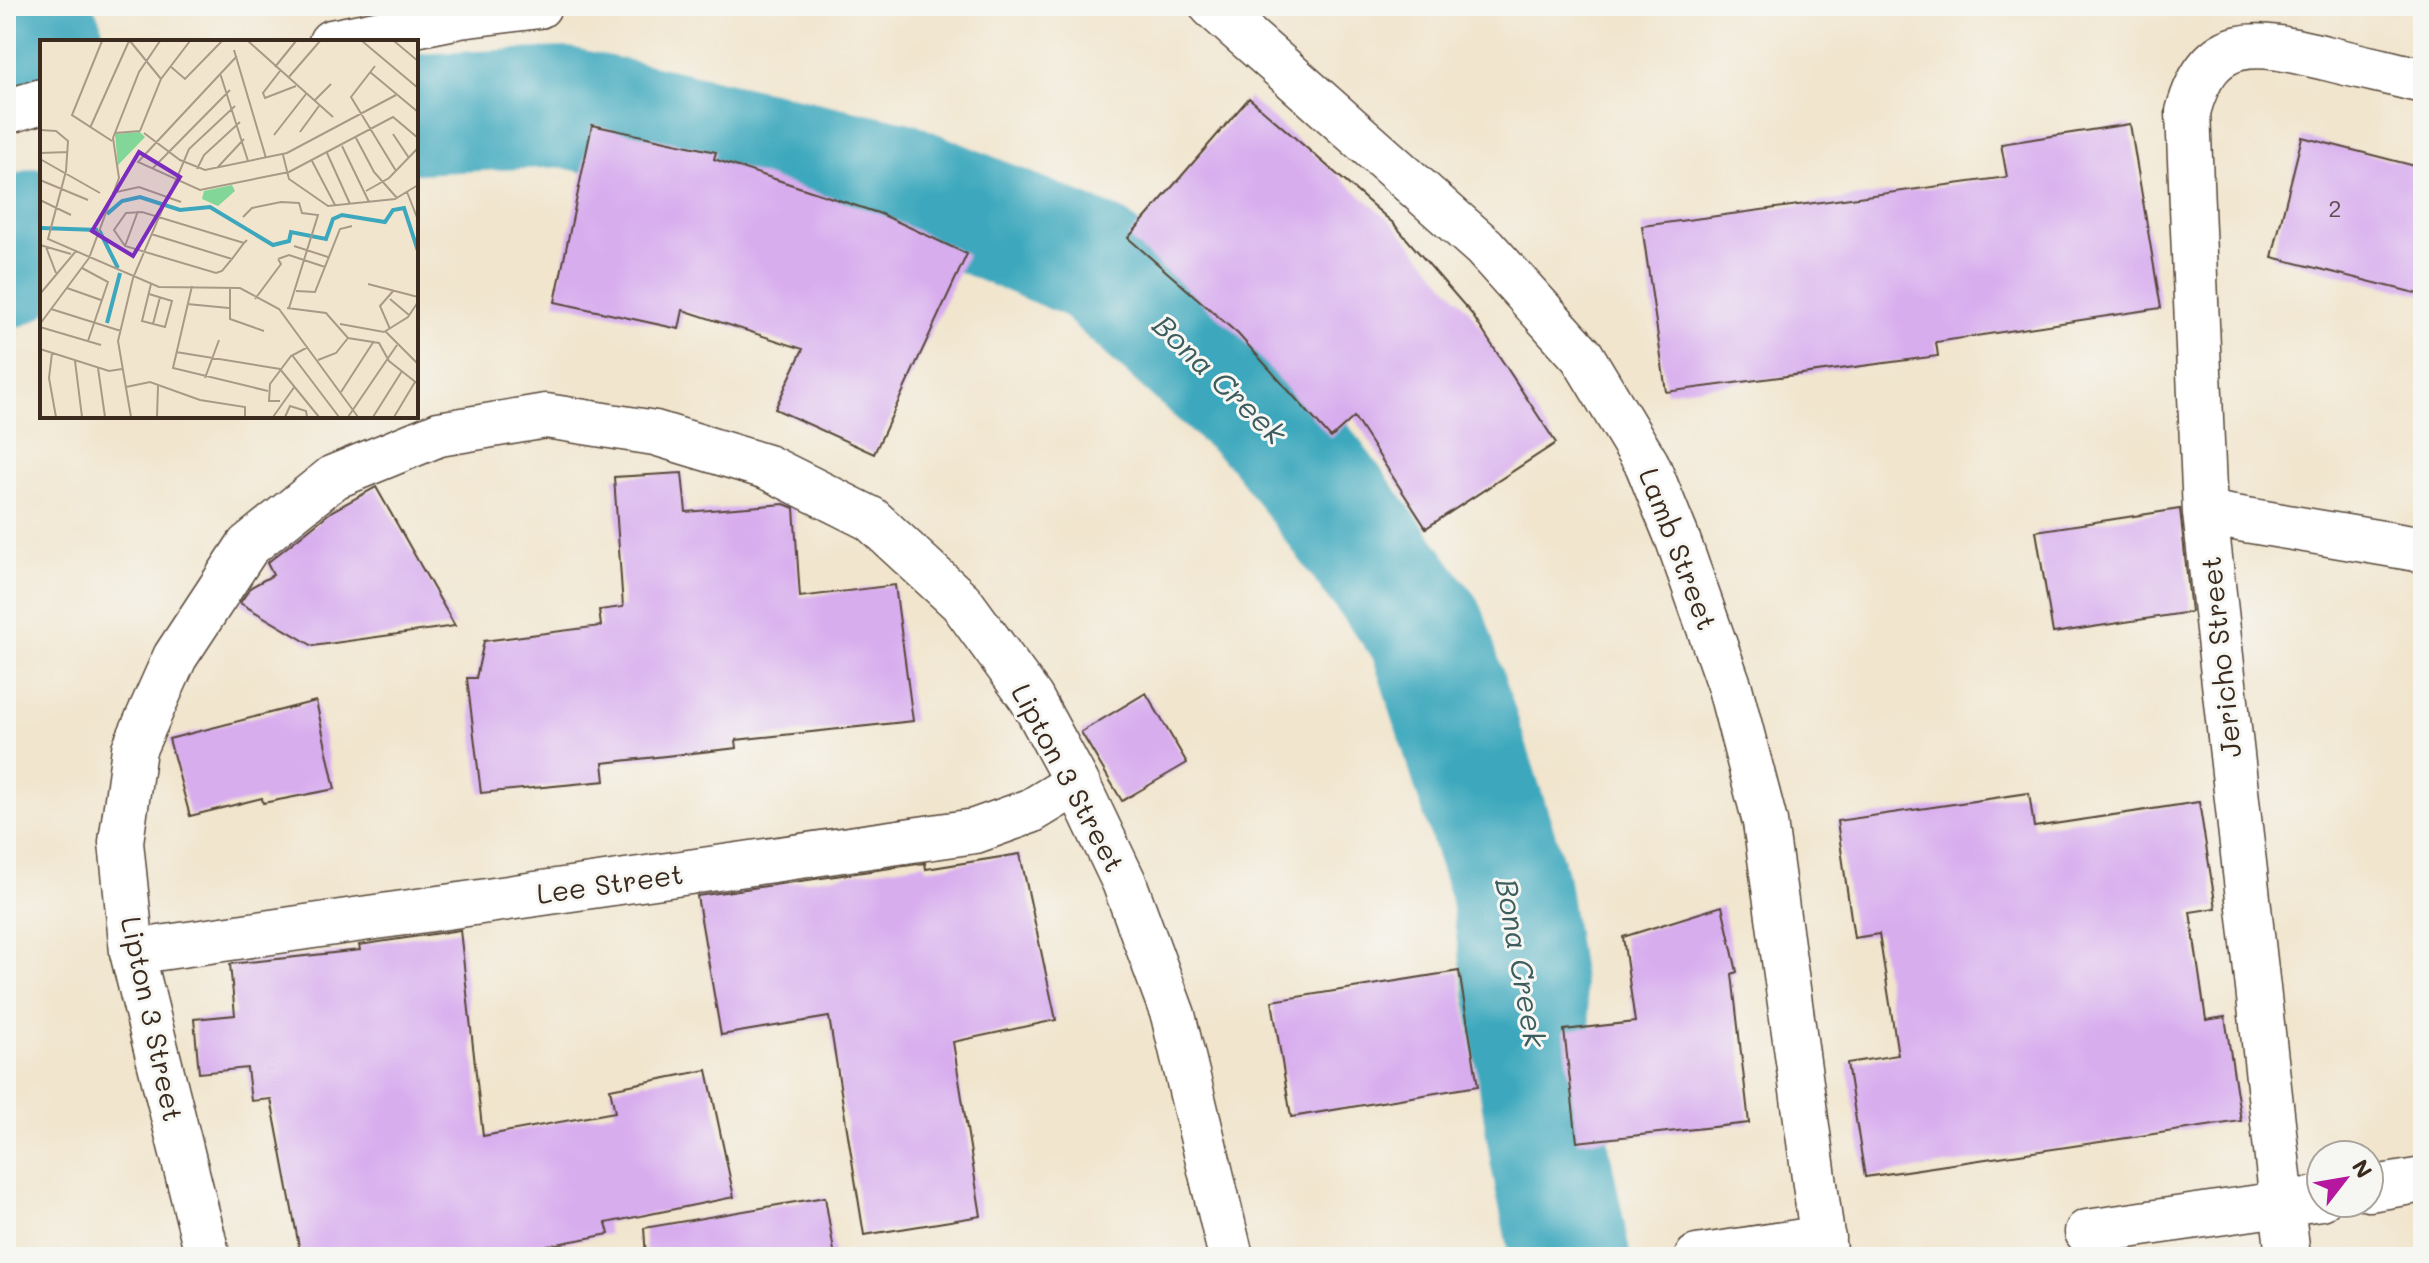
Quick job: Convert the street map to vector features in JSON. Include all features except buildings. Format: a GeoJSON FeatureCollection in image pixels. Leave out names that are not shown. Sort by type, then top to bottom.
{"type":"FeatureCollection","features":[{"type":"Feature","properties":{"kind":"street"},"geometry":{"type":"LineString","coordinates":[[341,40],[460,16],[539,6]]}},
{"type":"Feature","properties":{"kind":"street","name":"Lamb Street"},"geometry":{"type":"LineString","coordinates":[[1212,6],[1484,247],[1582,356],[1647,464],[1678,540],[1730,688],[1765,822],[1824,1248]]}},
{"type":"Feature","properties":{"kind":"street","name":"Jericho Street"},"geometry":{"type":"LineString","coordinates":[[2288,1257],[2301,1201],[2205,513],[2188,112],[2195,83],[2212,62],[2233,50],[2265,44],[2423,81]]}},
{"type":"Feature","properties":{"kind":"street"},"geometry":{"type":"LineString","coordinates":[[6,112],[40,102]]}},
{"type":"Feature","properties":{"kind":"street","name":"Lipton 3 Street"},"geometry":{"type":"LineString","coordinates":[[208,1257],[132,952],[121,842],[134,749],[175,657],[248,546],[334,477],[439,434],[546,416],[655,433],[767,467],[871,519],[961,602],[1031,698],[1077,783],[1124,882],[1173,1015],[1231,1257]]}},
{"type":"Feature","properties":{"kind":"street"},"geometry":{"type":"LineString","coordinates":[[2205,513],[2423,550]]}},
{"type":"Feature","properties":{"kind":"street","name":"Lee Street"},"geometry":{"type":"LineString","coordinates":[[132,952],[975,831],[1031,811],[1077,783]]}},
{"type":"Feature","properties":{"kind":"street"},"geometry":{"type":"LineString","coordinates":[[2385,1186],[2423,1180]]}},
{"type":"Feature","properties":{"kind":"street"},"geometry":{"type":"LineString","coordinates":[[2087,1232],[2301,1201]]}},
{"type":"Feature","properties":{"kind":"street"},"geometry":{"type":"LineString","coordinates":[[1697,1257],[1824,1248]]}},
{"type":"Feature","properties":{"kind":"waterway"},"geometry":{"type":"LineString","coordinates":[[21,6],[43,40]]}},
{"type":"Feature","properties":{"kind":"waterway","name":"Bona Creek"},"geometry":{"type":"LineString","coordinates":[[418,114],[564,107],[896,181],[1094,263],[1276,428],[1427,631],[1509,885],[1550,1156],[1570,1257]]}},
{"type":"Feature","properties":{"kind":"waterway","name":"Bona Creek"},"geometry":{"type":"LineString","coordinates":[[6,268],[40,230]]}}]}
